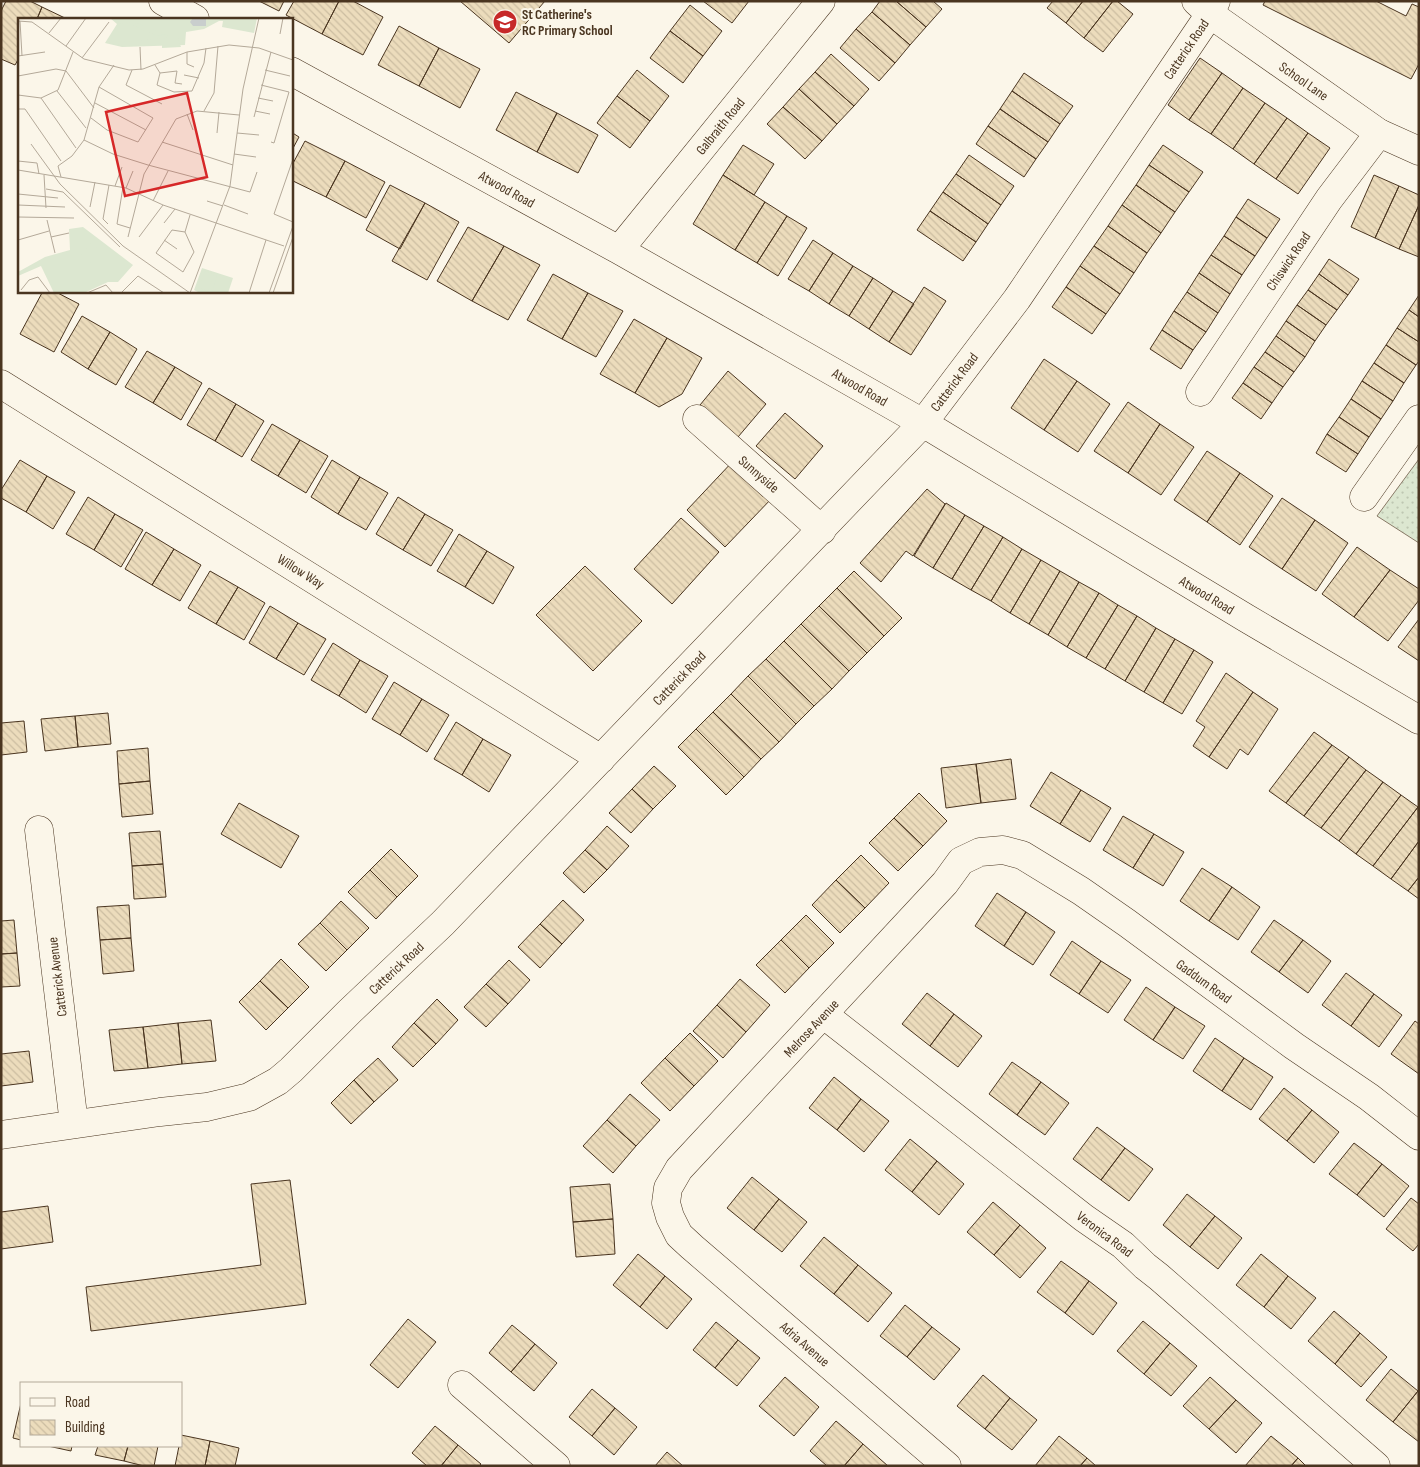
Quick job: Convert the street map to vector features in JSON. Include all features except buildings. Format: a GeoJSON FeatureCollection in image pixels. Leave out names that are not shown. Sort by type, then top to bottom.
{"type":"FeatureCollection","features":[{"type":"Feature","properties":{"kind":"street"},"geometry":{"type":"LineString","coordinates":[[162,1],[193,18]]}},
{"type":"Feature","properties":{"kind":"street","name":"Galbraith Road"},"geometry":{"type":"LineString","coordinates":[[619,250],[821,1]]}},
{"type":"Feature","properties":{"kind":"street","name":"School Lane"},"geometry":{"type":"LineString","coordinates":[[1207,6],[1379,133],[1418,150]]}},
{"type":"Feature","properties":{"kind":"street","name":"Catterick Road"},"geometry":{"type":"LineString","coordinates":[[1,1135],[207,1107],[249,1097],[278,1081],[298,1063],[443,923],[923,423],[1017,299],[1207,6]]}},
{"type":"Feature","properties":{"kind":"street","name":"Atwood Road"},"geometry":{"type":"LineString","coordinates":[[292,72],[619,250],[923,423],[1419,720]]}},
{"type":"Feature","properties":{"kind":"street","name":"Chiswick Road"},"geometry":{"type":"LineString","coordinates":[[1200,392],[1329,199],[1379,133]]}},
{"type":"Feature","properties":{"kind":"street","name":"Willow Way"},"geometry":{"type":"LineString","coordinates":[[1,384],[601,759]]}},
{"type":"Feature","properties":{"kind":"street","name":"Sunnyside"},"geometry":{"type":"LineString","coordinates":[[696,419],[822,530]]}},
{"type":"Feature","properties":{"kind":"street"},"geometry":{"type":"LineString","coordinates":[[1364,497],[1419,419]]}},
{"type":"Feature","properties":{"kind":"street","name":"Catterick Avenue"},"geometry":{"type":"LineString","coordinates":[[39,830],[74,1124]]}},
{"type":"Feature","properties":{"kind":"street","name":"Gaddum Road"},"geometry":{"type":"LineString","coordinates":[[980,852],[1003,850],[1022,855],[1081,891],[1294,1046],[1369,1097],[1419,1136]]}},
{"type":"Feature","properties":{"kind":"street","name":"Melrose Avenue"},"geometry":{"type":"LineString","coordinates":[[670,1217],[666,1203],[668,1188],[679,1169],[945,883],[961,861],[980,852]]}},
{"type":"Feature","properties":{"kind":"street","name":"Veronica Road"},"geometry":{"type":"LineString","coordinates":[[823,1014],[1084,1218],[1123,1245],[1376,1466]]}},
{"type":"Feature","properties":{"kind":"street","name":"Adria Avenue"},"geometry":{"type":"LineString","coordinates":[[670,1217],[679,1235],[692,1248],[947,1466]]}},
{"type":"Feature","properties":{"kind":"street"},"geometry":{"type":"LineString","coordinates":[[462,1385],[556,1466]]}},
{"type":"Feature","properties":{"kind":"green space"},"geometry":{"type":"Polygon","coordinates":[[[1419,459],[1419,543],[1377,516],[1419,459]]]}},
{"type":"Feature","properties":{"kind":"place","name":"St Catherine's RC Primary School"},"geometry":{"type":"Point","coordinates":[505,22]}}]}
